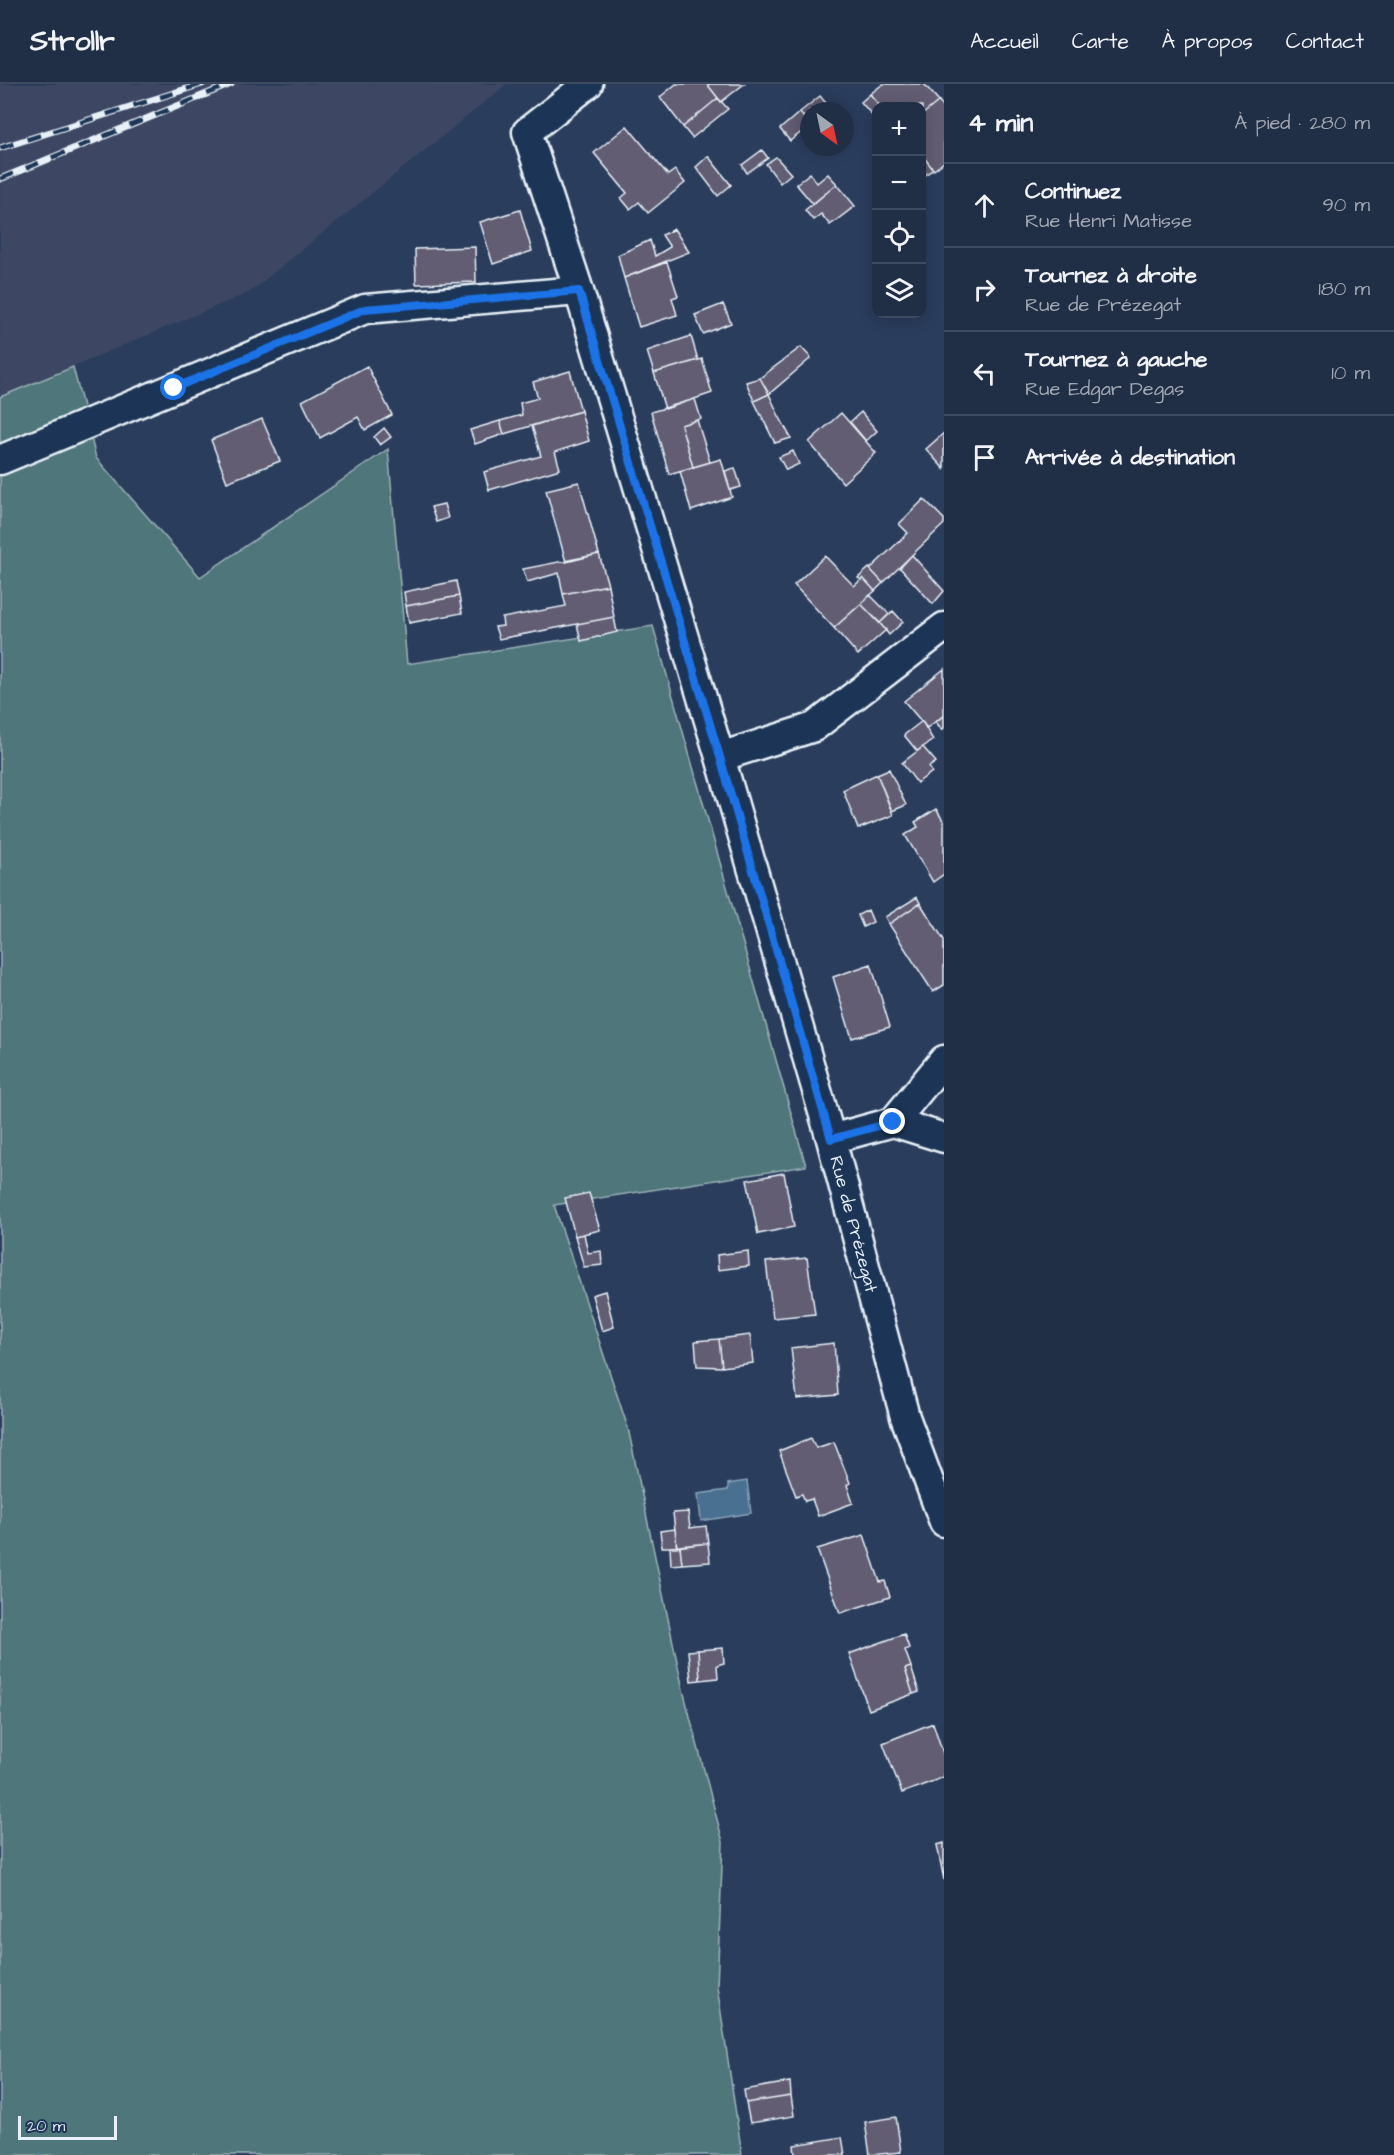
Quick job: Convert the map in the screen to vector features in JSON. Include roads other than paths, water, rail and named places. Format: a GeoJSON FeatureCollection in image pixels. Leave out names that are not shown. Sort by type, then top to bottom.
{"type":"FeatureCollection","features":[{"type":"Feature","properties":{"kind":"street","name":"Rue de Prézegat"},"geometry":{"type":"LineString","coordinates":[[588,84],[527,132],[579,291],[720,757],[831,1139],[905,1417],[944,1522]]}},
{"type":"Feature","properties":{"kind":"street"},"geometry":{"type":"LineString","coordinates":[[0,460],[365,309],[579,291]]}},
{"type":"Feature","properties":{"kind":"street"},"geometry":{"type":"LineString","coordinates":[[720,757],[814,727],[944,627]]}},
{"type":"Feature","properties":{"kind":"street"},"geometry":{"type":"LineString","coordinates":[[893,1122],[944,1060]]}},
{"type":"Feature","properties":{"kind":"street"},"geometry":{"type":"LineString","coordinates":[[831,1139],[893,1122],[944,1138]]}},
{"type":"Feature","properties":{"kind":"railway"},"geometry":{"type":"LineString","coordinates":[[0,148],[202,84]]}},
{"type":"Feature","properties":{"kind":"railway"},"geometry":{"type":"LineString","coordinates":[[0,179],[231,84]]}}]}
